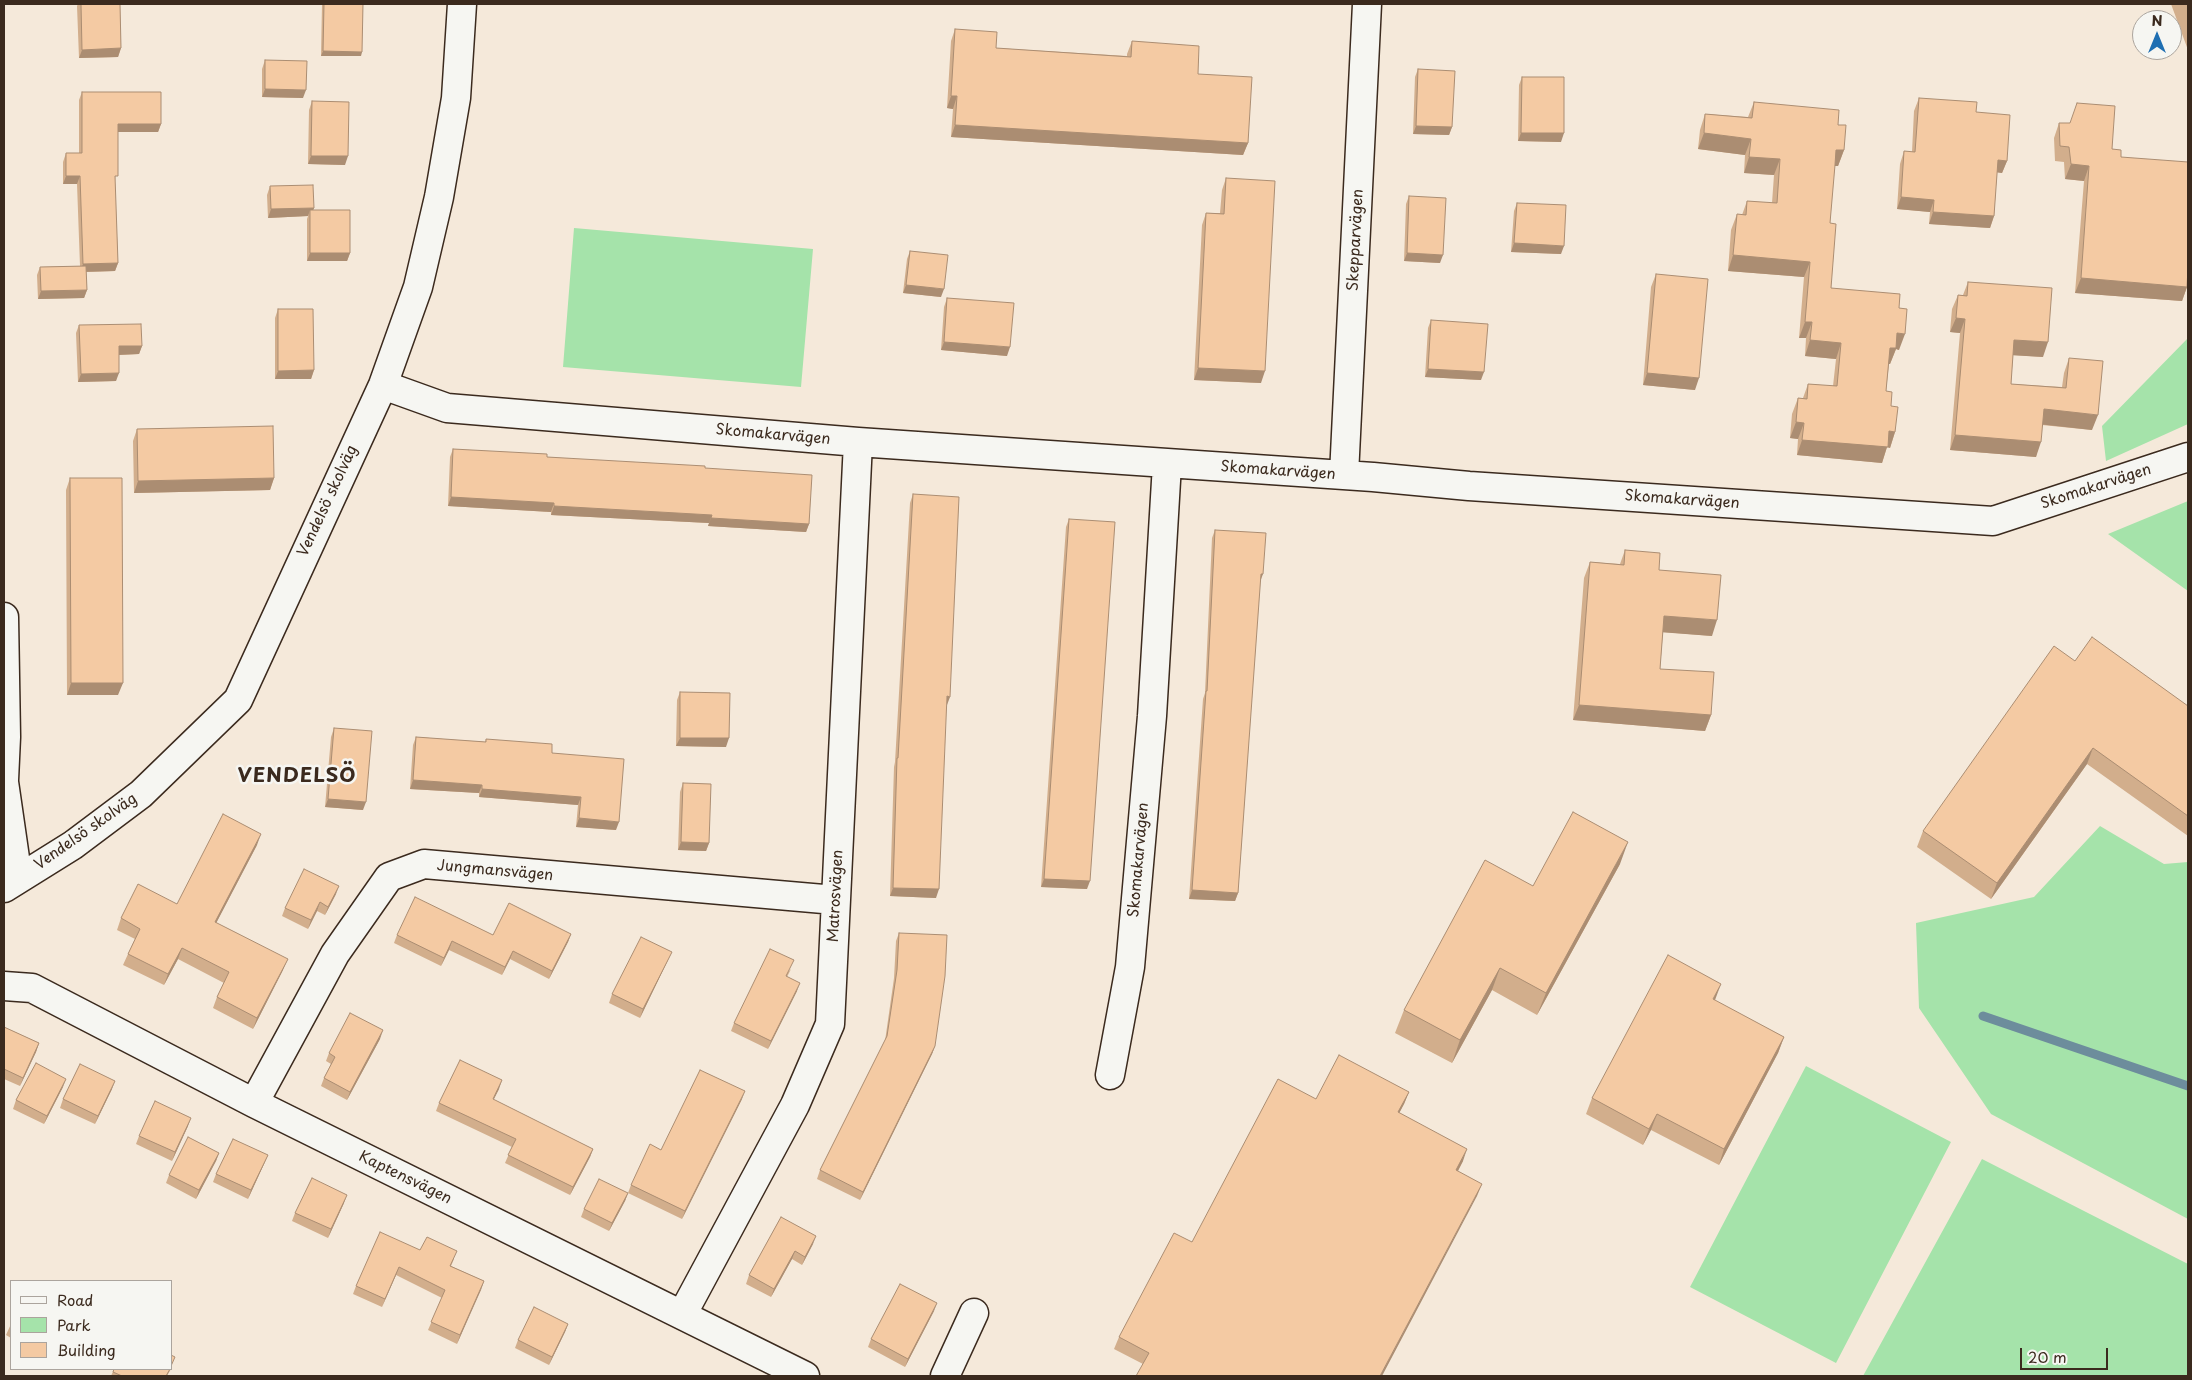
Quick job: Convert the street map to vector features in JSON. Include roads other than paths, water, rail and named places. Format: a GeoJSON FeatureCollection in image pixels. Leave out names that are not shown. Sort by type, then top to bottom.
{"type":"FeatureCollection","features":[{"type":"Feature","properties":{"kind":"street","name":"Vendelsö skolväg"},"geometry":{"type":"LineString","coordinates":[[11,884],[73,844],[141,794],[238,700],[383,385],[418,287],[439,197],[456,98],[462,4]]}},
{"type":"Feature","properties":{"kind":"street","name":"Skepparvägen"},"geometry":{"type":"LineString","coordinates":[[1344,475],[1367,4]]}},
{"type":"Feature","properties":{"kind":"street","name":"Skomakarvägen"},"geometry":{"type":"LineString","coordinates":[[383,385],[447,408],[858,442],[1344,475],[1479,487],[1993,521],[2188,457]]}},
{"type":"Feature","properties":{"kind":"street","name":"Matrosvägen"},"geometry":{"type":"LineString","coordinates":[[682,1315],[795,1105],[830,1024],[858,442]]}},
{"type":"Feature","properties":{"kind":"street","name":"Skomakarvägen"},"geometry":{"type":"LineString","coordinates":[[1110,1075],[1130,967],[1152,716],[1167,464]]}},
{"type":"Feature","properties":{"kind":"street"},"geometry":{"type":"LineString","coordinates":[[4,617],[6,737],[4,781],[11,884]]}},
{"type":"Feature","properties":{"kind":"street","name":"Jungmansvägen"},"geometry":{"type":"LineString","coordinates":[[254,1103],[335,954],[388,877],[424,864],[835,900]]}},
{"type":"Feature","properties":{"kind":"street","name":"Kaptensvägen"},"geometry":{"type":"LineString","coordinates":[[4,986],[32,988],[254,1103],[805,1376]]}},
{"type":"Feature","properties":{"kind":"street"},"geometry":{"type":"LineString","coordinates":[[945,1376],[974,1313]]}},
{"type":"Feature","properties":{"kind":"waterway"},"geometry":{"type":"LineString","coordinates":[[1983,1016],[2188,1086]]}},
{"type":"Feature","properties":{"kind":"district","name":"VENDELSÖ"},"geometry":{"type":"Point","coordinates":[297,776]}}]}
